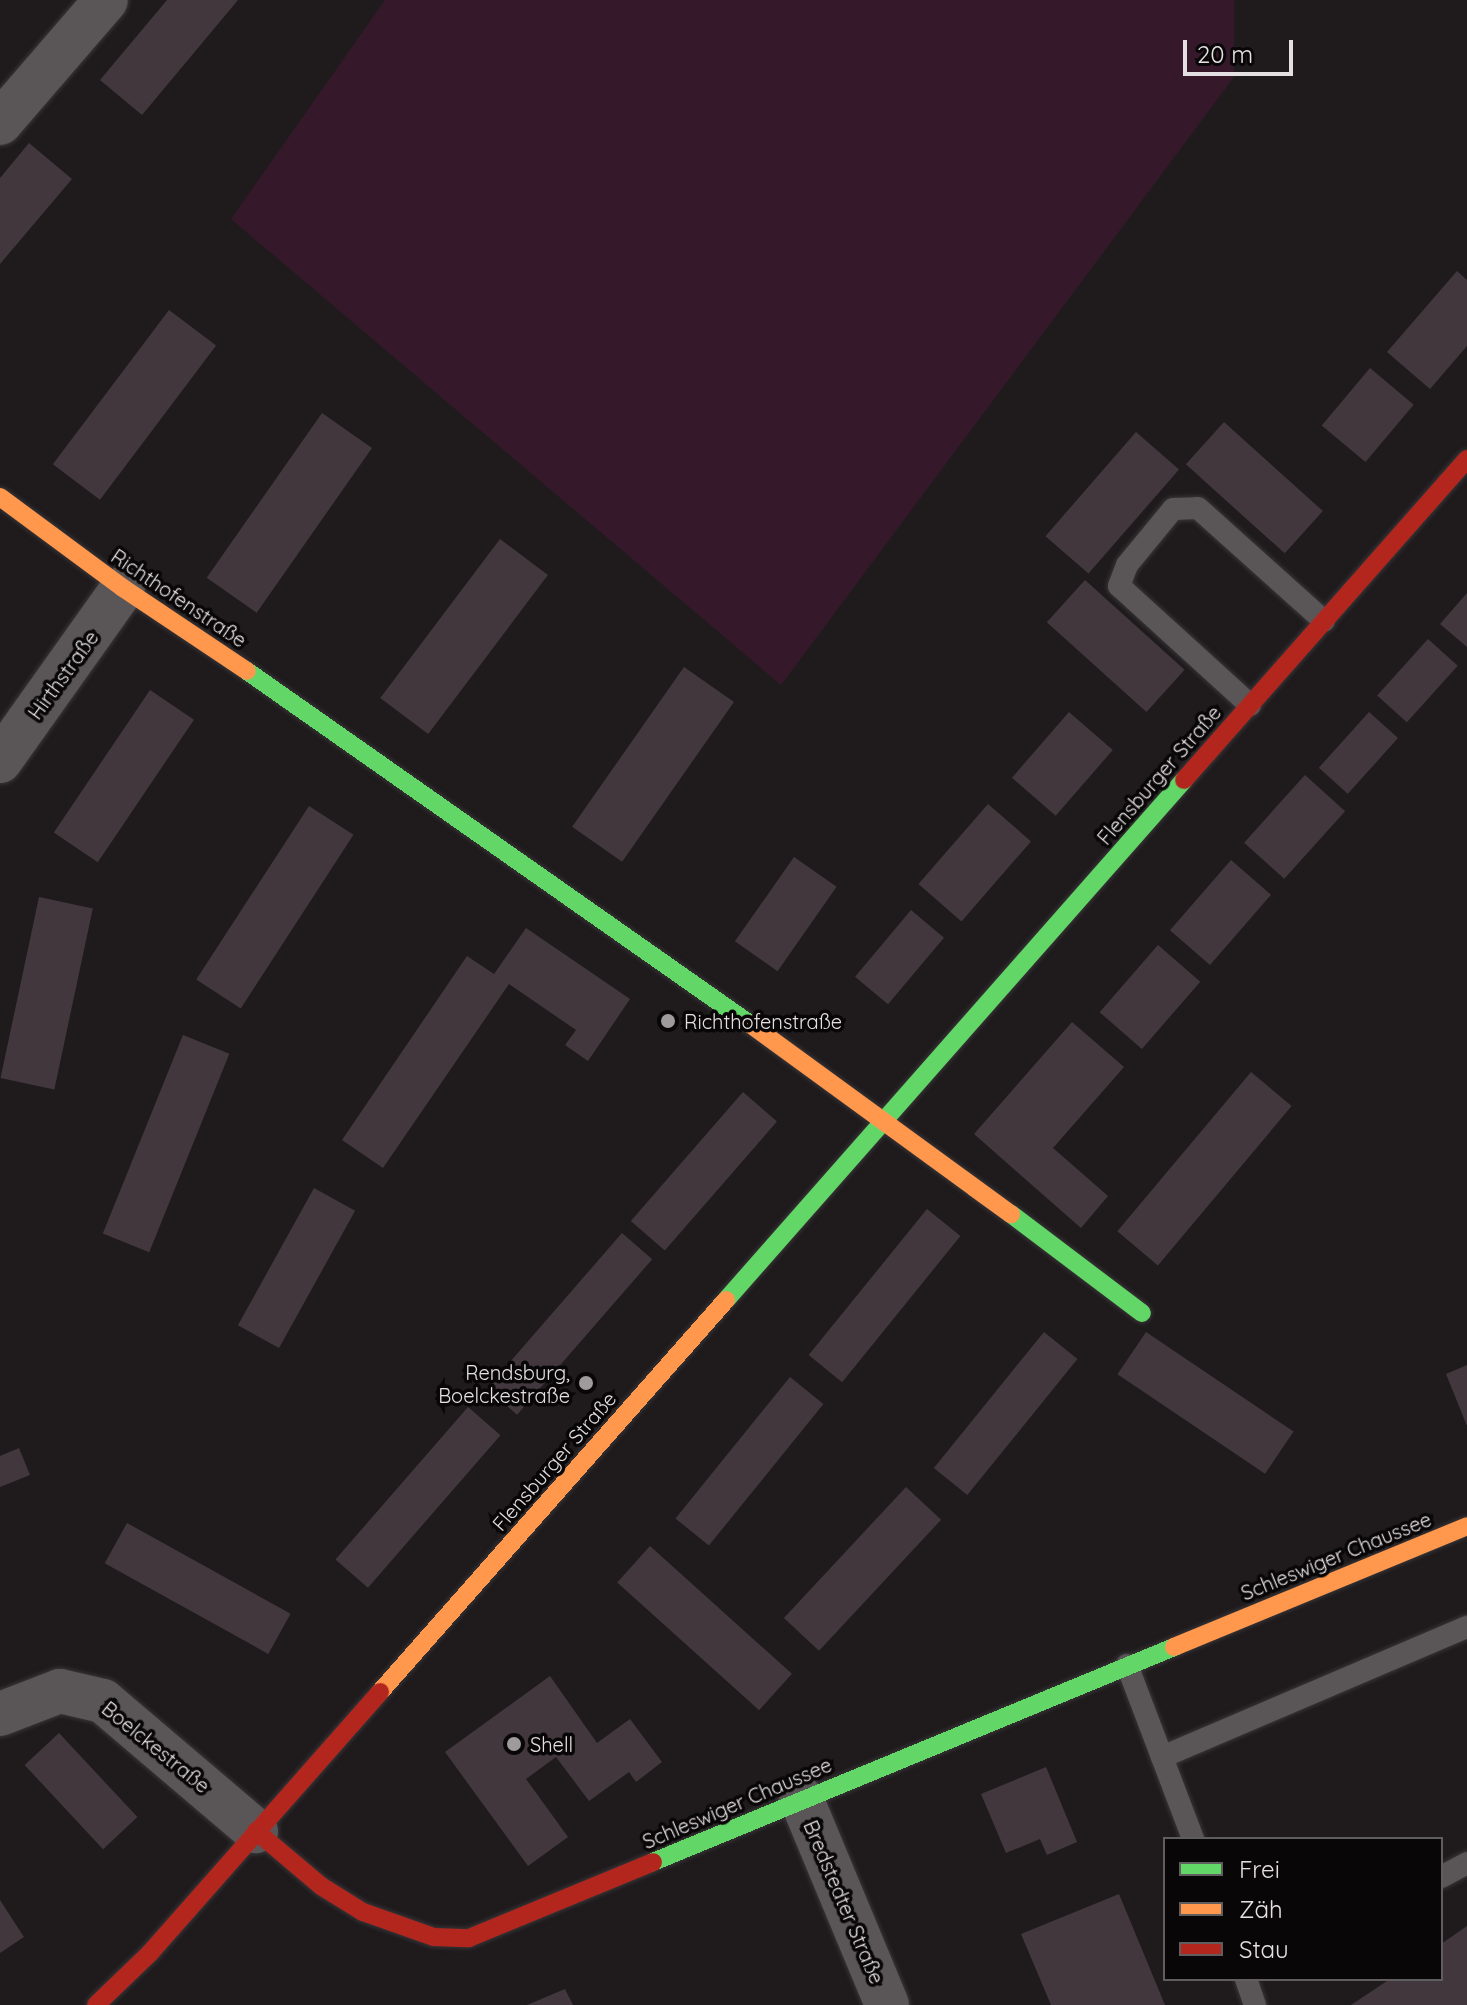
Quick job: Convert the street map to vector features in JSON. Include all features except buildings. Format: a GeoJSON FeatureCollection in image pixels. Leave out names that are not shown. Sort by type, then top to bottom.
{"type":"FeatureCollection","features":[{"type":"Feature","properties":{"kind":"street"},"geometry":{"type":"LineString","coordinates":[[0,123],[106,0]]}},
{"type":"Feature","properties":{"kind":"street","name":"Flensburger Straße"},"geometry":{"type":"LineString","coordinates":[[256,1831],[1467,459]]}},
{"type":"Feature","properties":{"kind":"street","name":"Richthofenstraße"},"geometry":{"type":"LineString","coordinates":[[0,497],[123,588],[337,731],[885,1119]]}},
{"type":"Feature","properties":{"kind":"street","name":"Hirthstraße"},"geometry":{"type":"LineString","coordinates":[[0,761],[123,588]]}},
{"type":"Feature","properties":{"kind":"street"},"geometry":{"type":"LineString","coordinates":[[885,1119],[1142,1313]]}},
{"type":"Feature","properties":{"kind":"street","name":"Schleswiger Chaussee"},"geometry":{"type":"LineString","coordinates":[[256,1831],[321,1886],[363,1912],[434,1937],[469,1938],[591,1890],[801,1798],[1467,1526]]}},
{"type":"Feature","properties":{"kind":"street","name":"Boelckestraße"},"geometry":{"type":"LineString","coordinates":[[0,1714],[60,1691],[103,1701],[256,1831]]}},
{"type":"Feature","properties":{"kind":"street","name":"Bredstedter Straße"},"geometry":{"type":"LineString","coordinates":[[801,1798],[887,2005]]}},
{"type":"Feature","properties":{"kind":"street"},"geometry":{"type":"LineString","coordinates":[[96,2005],[150,1953],[256,1831]]}},
{"type":"Feature","properties":{"kind":"lane"},"geometry":{"type":"LineString","coordinates":[[1250,705],[1119,586],[1127,565],[1173,509],[1198,508],[1324,621]]}},
{"type":"Feature","properties":{"kind":"lane"},"geometry":{"type":"LineString","coordinates":[[1162,1757],[1467,1627]]}},
{"type":"Feature","properties":{"kind":"lane"},"geometry":{"type":"LineString","coordinates":[[1127,1665],[1192,1837]]}},
{"type":"Feature","properties":{"kind":"lane"},"geometry":{"type":"LineString","coordinates":[[1443,1876],[1467,1863]]}},
{"type":"Feature","properties":{"kind":"shaded area"},"geometry":{"type":"Polygon","coordinates":[[[385,0],[1234,0],[1234,77],[781,685],[231,219],[385,0]]]}},
{"type":"Feature","properties":{"kind":"traffic: fast"},"geometry":{"type":"LineString","coordinates":[[247,671],[750,1024]]}},
{"type":"Feature","properties":{"kind":"traffic: fast"},"geometry":{"type":"LineString","coordinates":[[726,1300],[1184,780]]}},
{"type":"Feature","properties":{"kind":"traffic: fast"},"geometry":{"type":"LineString","coordinates":[[1011,1214],[1142,1313]]}},
{"type":"Feature","properties":{"kind":"traffic: fast"},"geometry":{"type":"LineString","coordinates":[[653,1862],[1174,1647]]}},
{"type":"Feature","properties":{"kind":"traffic: slow"},"geometry":{"type":"LineString","coordinates":[[0,497],[123,588],[247,671]]}},
{"type":"Feature","properties":{"kind":"traffic: slow"},"geometry":{"type":"LineString","coordinates":[[750,1024],[1011,1214]]}},
{"type":"Feature","properties":{"kind":"traffic: slow"},"geometry":{"type":"LineString","coordinates":[[380,1692],[726,1300]]}},
{"type":"Feature","properties":{"kind":"traffic: slow"},"geometry":{"type":"LineString","coordinates":[[1174,1647],[1467,1526]]}},
{"type":"Feature","properties":{"kind":"traffic: jam"},"geometry":{"type":"LineString","coordinates":[[1184,780],[1467,459]]}},
{"type":"Feature","properties":{"kind":"traffic: jam"},"geometry":{"type":"LineString","coordinates":[[96,2005],[150,1953],[380,1692]]}},
{"type":"Feature","properties":{"kind":"traffic: jam"},"geometry":{"type":"LineString","coordinates":[[256,1831],[321,1886],[363,1912],[434,1937],[469,1938],[653,1862]]}},
{"type":"Feature","properties":{"kind":"place","name":"Richthofenstraße"},"geometry":{"type":"Point","coordinates":[668,1021]}},
{"type":"Feature","properties":{"kind":"place","name":"Rendsburg, Boelckestraße"},"geometry":{"type":"Point","coordinates":[586,1383]}},
{"type":"Feature","properties":{"kind":"place","name":"Shell"},"geometry":{"type":"Point","coordinates":[514,1744]}}]}
